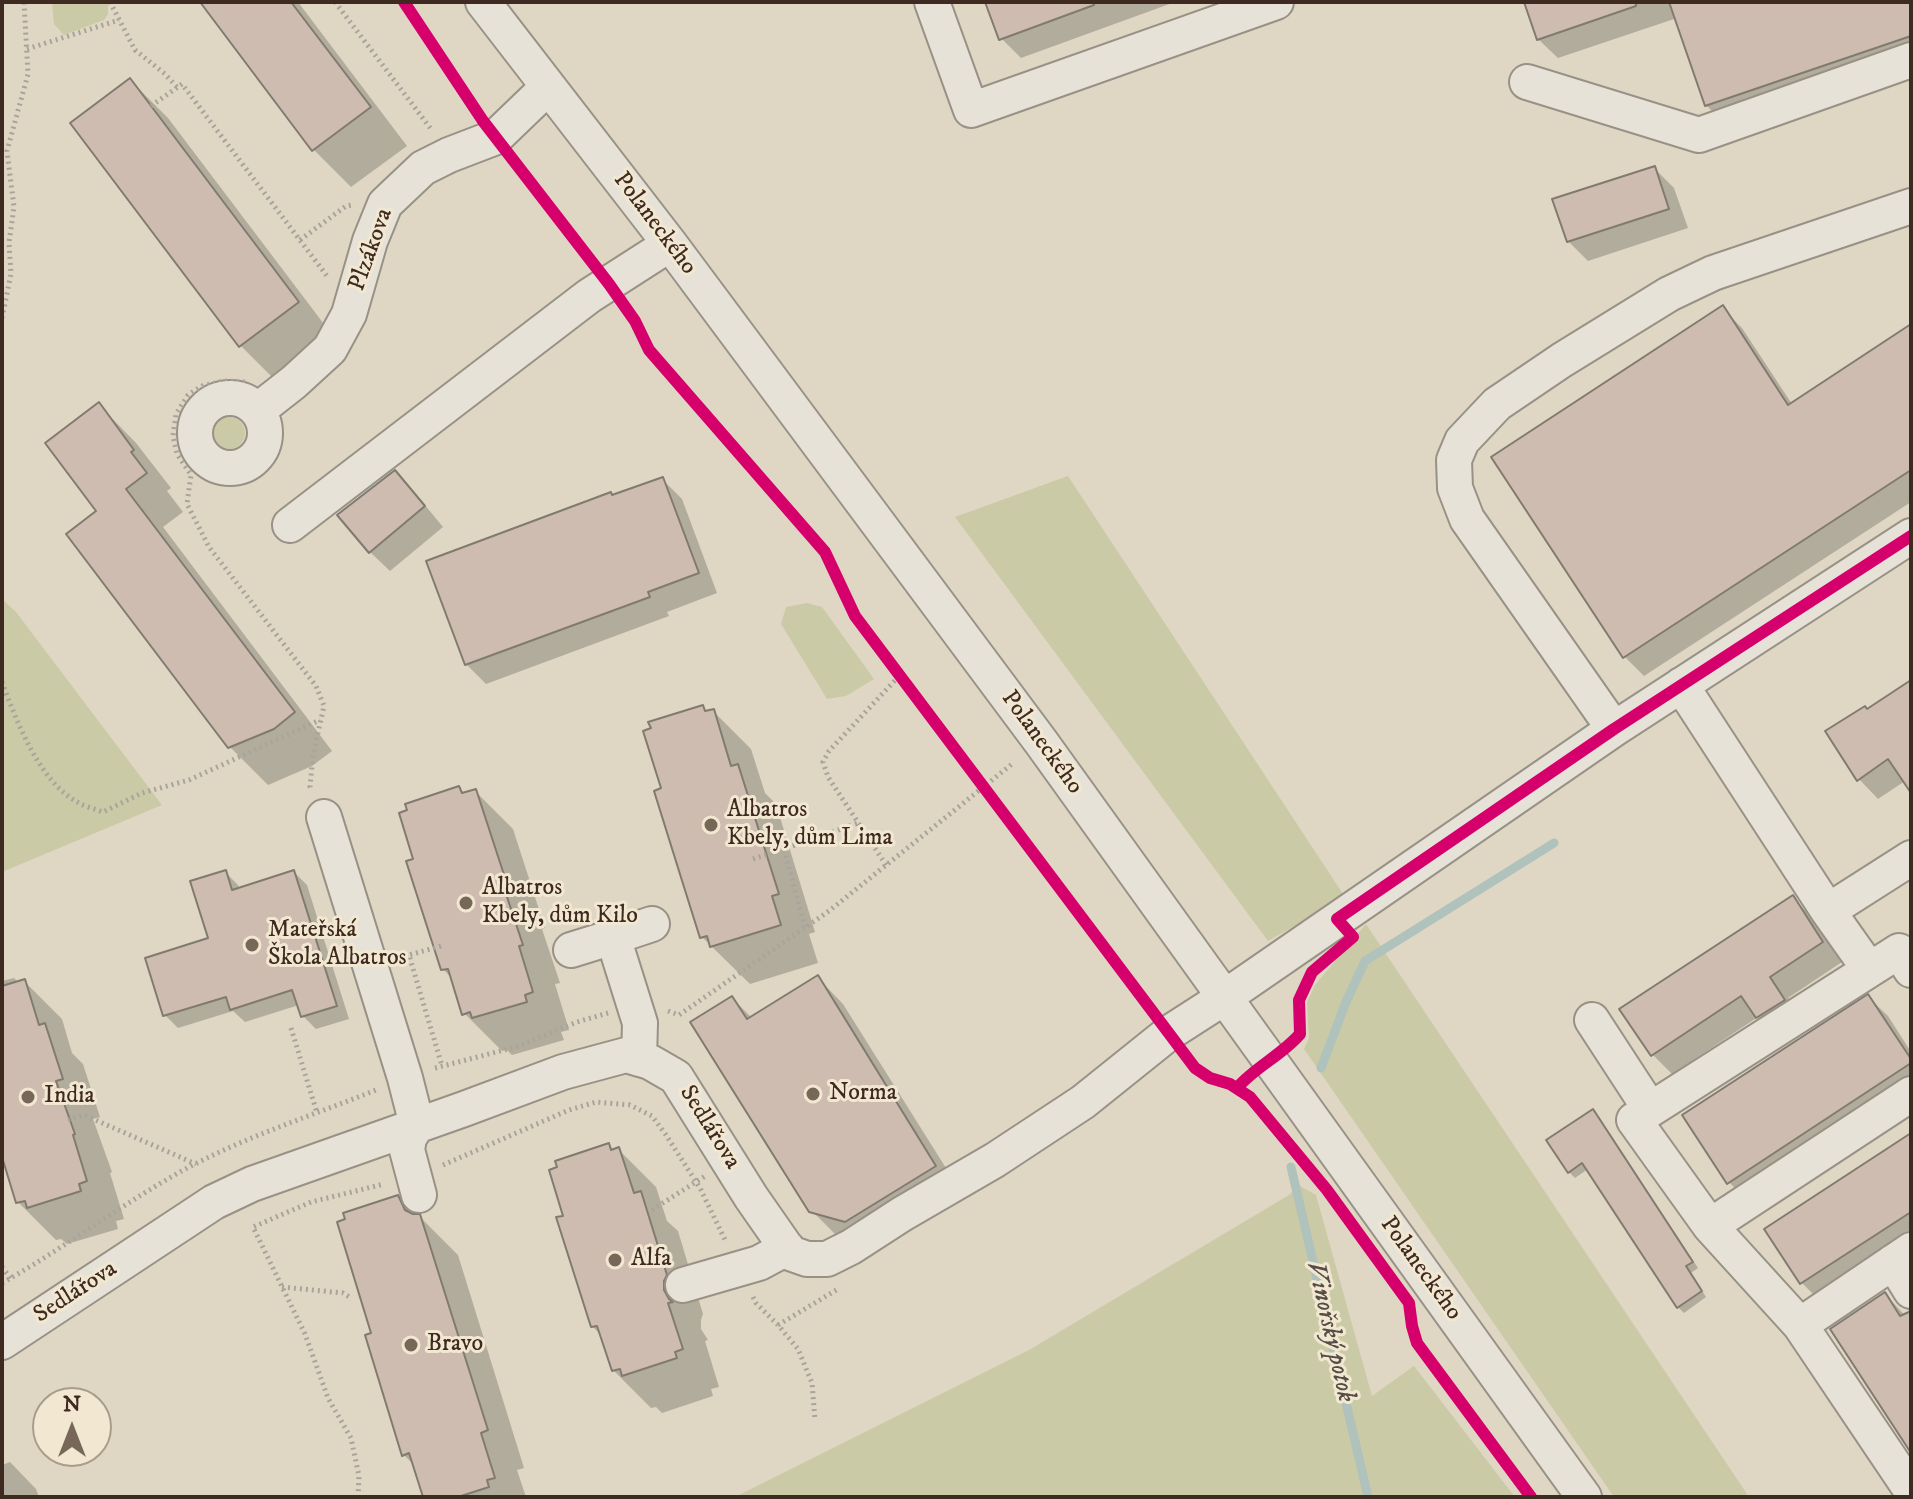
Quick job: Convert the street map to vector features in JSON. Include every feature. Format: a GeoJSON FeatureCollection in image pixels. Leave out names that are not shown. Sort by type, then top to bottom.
{"type":"FeatureCollection","features":[{"type":"Feature","properties":{"kind":"street","name":"Polaneckého"},"geometry":{"type":"LineString","coordinates":[[483,2],[670,244],[1041,742],[1584,1497]]}},
{"type":"Feature","properties":{"kind":"street"},"geometry":{"type":"LineString","coordinates":[[932,2],[971,110],[1276,2]]}},
{"type":"Feature","properties":{"kind":"street"},"geometry":{"type":"LineString","coordinates":[[1527,82],[1699,135],[1911,60]]}},
{"type":"Feature","properties":{"kind":"street","name":"Plzákova"},"geometry":{"type":"LineString","coordinates":[[254,396],[294,382],[330,349],[349,314],[370,241],[385,204],[423,168],[496,137],[548,87]]}},
{"type":"Feature","properties":{"kind":"street"},"geometry":{"type":"LineString","coordinates":[[1614,729],[1467,519],[1455,488],[1454,460],[1462,441],[1497,404],[1669,294],[1713,273],[1911,206]]}},
{"type":"Feature","properties":{"kind":"street"},"geometry":{"type":"LineString","coordinates":[[290,525],[589,296],[670,244]]}},
{"type":"Feature","properties":{"kind":"street"},"geometry":{"type":"LineString","coordinates":[[683,1285],[759,1263],[787,1248],[790,1253],[807,1259],[827,1259],[995,1160],[1083,1102],[1169,1033],[1614,729],[1911,536]]}},
{"type":"Feature","properties":{"kind":"street"},"geometry":{"type":"LineString","coordinates":[[1681,685],[1869,969]]}},
{"type":"Feature","properties":{"kind":"street"},"geometry":{"type":"LineString","coordinates":[[324,817],[417,1125],[409,1138],[407,1150],[417,1186]]}},
{"type":"Feature","properties":{"kind":"street"},"geometry":{"type":"LineString","coordinates":[[1828,911],[1911,858]]}},
{"type":"Feature","properties":{"kind":"street"},"geometry":{"type":"LineString","coordinates":[[571,950],[652,924]]}},
{"type":"Feature","properties":{"kind":"street"},"geometry":{"type":"LineString","coordinates":[[613,937],[640,1023],[639,1059]]}},
{"type":"Feature","properties":{"kind":"street"},"geometry":{"type":"LineString","coordinates":[[1911,970],[1899,951],[1634,1120],[1710,1226],[1800,1325],[1911,1490]]}},
{"type":"Feature","properties":{"kind":"street"},"geometry":{"type":"LineString","coordinates":[[1592,1020],[1650,1109]]}},
{"type":"Feature","properties":{"kind":"street","name":"Sedlářova"},"geometry":{"type":"LineString","coordinates":[[2,1342],[214,1202],[252,1184],[563,1072],[626,1055],[650,1062],[676,1077],[751,1197],[787,1248]]}},
{"type":"Feature","properties":{"kind":"street"},"geometry":{"type":"LineString","coordinates":[[1710,1226],[1911,1094]]}},
{"type":"Feature","properties":{"kind":"street"},"geometry":{"type":"LineString","coordinates":[[1800,1325],[1902,1256],[1911,1291]]}},
{"type":"Feature","properties":{"kind":"path"},"geometry":{"type":"LineString","coordinates":[[2,318],[11,274],[9,243],[14,207],[7,151],[28,74],[24,2]]}},
{"type":"Feature","properties":{"kind":"path"},"geometry":{"type":"LineString","coordinates":[[110,2],[135,50],[177,87]]}},
{"type":"Feature","properties":{"kind":"path"},"geometry":{"type":"LineString","coordinates":[[335,2],[432,131]]}},
{"type":"Feature","properties":{"kind":"path"},"geometry":{"type":"LineString","coordinates":[[27,49],[119,20]]}},
{"type":"Feature","properties":{"kind":"path"},"geometry":{"type":"LineString","coordinates":[[151,106],[182,84],[328,277]]}},
{"type":"Feature","properties":{"kind":"path"},"geometry":{"type":"LineString","coordinates":[[300,240],[346,206],[361,204],[356,211]]}},
{"type":"Feature","properties":{"kind":"path"},"geometry":{"type":"LineString","coordinates":[[254,396],[223,381],[202,386],[188,395],[176,414],[173,436],[177,454],[191,475],[187,504],[209,547],[316,686],[324,706],[313,755],[310,787],[324,817]]}},
{"type":"Feature","properties":{"kind":"path"},"geometry":{"type":"LineString","coordinates":[[891,662],[910,687]]}},
{"type":"Feature","properties":{"kind":"path"},"geometry":{"type":"LineString","coordinates":[[886,865],[828,777],[823,762],[829,751],[900,675]]}},
{"type":"Feature","properties":{"kind":"path"},"geometry":{"type":"LineString","coordinates":[[2,682],[23,737],[53,781],[77,802],[103,812],[142,793],[189,780],[321,719]]}},
{"type":"Feature","properties":{"kind":"path"},"geometry":{"type":"LineString","coordinates":[[2,1283],[174,1175],[239,1144],[405,1078],[516,1047],[577,1022],[635,1006],[648,1005],[679,1015],[805,927],[1012,764]]}},
{"type":"Feature","properties":{"kind":"path"},"geometry":{"type":"LineString","coordinates":[[975,774],[993,799]]}},
{"type":"Feature","properties":{"kind":"path"},"geometry":{"type":"LineString","coordinates":[[753,859],[858,823]]}},
{"type":"Feature","properties":{"kind":"path"},"geometry":{"type":"LineString","coordinates":[[784,849],[805,927]]}},
{"type":"Feature","properties":{"kind":"path"},"geometry":{"type":"LineString","coordinates":[[441,946],[409,955],[442,1066]]}},
{"type":"Feature","properties":{"kind":"path"},"geometry":{"type":"LineString","coordinates":[[1292,1043],[1300,1034],[1299,1000],[1312,972]]}},
{"type":"Feature","properties":{"kind":"path"},"geometry":{"type":"LineString","coordinates":[[291,1028],[317,1113]]}},
{"type":"Feature","properties":{"kind":"path"},"geometry":{"type":"LineString","coordinates":[[358,1497],[359,1476],[351,1438],[328,1398],[305,1334],[253,1227],[311,1202],[417,1186],[469,1155],[569,1110],[596,1102],[630,1105],[652,1116],[666,1135],[695,1182],[756,1303],[798,1349],[812,1383],[815,1420]]}},
{"type":"Feature","properties":{"kind":"path"},"geometry":{"type":"LineString","coordinates":[[68,1120],[84,1115],[197,1164]]}},
{"type":"Feature","properties":{"kind":"path"},"geometry":{"type":"LineString","coordinates":[[652,1210],[730,1162]]}},
{"type":"Feature","properties":{"kind":"path"},"geometry":{"type":"LineString","coordinates":[[2,1267],[11,1279]]}},
{"type":"Feature","properties":{"kind":"path"},"geometry":{"type":"LineString","coordinates":[[282,1287],[343,1293],[351,1298]]}},
{"type":"Feature","properties":{"kind":"green space"},"geometry":{"type":"Polygon","coordinates":[[[52,2],[108,2],[108,14],[104,20],[64,35],[54,24],[52,2]]]}},
{"type":"Feature","properties":{"kind":"green space"},"geometry":{"type":"Polygon","coordinates":[[[229,417],[240,422],[245,433],[240,444],[229,449],[218,444],[213,433],[218,422],[229,417]]]}},
{"type":"Feature","properties":{"kind":"green space"},"geometry":{"type":"Polygon","coordinates":[[[1068,476],[1345,897],[1268,941],[955,517],[1068,476]]]}},
{"type":"Feature","properties":{"kind":"green space"},"geometry":{"type":"Polygon","coordinates":[[[2,599],[16,612],[162,805],[2,872],[2,599]]]}},
{"type":"Feature","properties":{"kind":"green space"},"geometry":{"type":"Polygon","coordinates":[[[807,603],[822,607],[874,679],[846,696],[827,699],[781,624],[786,607],[807,603]]]}},
{"type":"Feature","properties":{"kind":"green space"},"geometry":{"type":"Polygon","coordinates":[[[1366,924],[1749,1497],[1614,1497],[1304,1049],[1309,1038],[1307,1002],[1315,985],[1366,924]]]}},
{"type":"Feature","properties":{"kind":"green space"},"geometry":{"type":"Polygon","coordinates":[[[1298,1185],[1316,1195],[1372,1396],[1414,1366],[1515,1497],[735,1497],[1029,1350],[1289,1195],[1298,1185]]]}},
{"type":"Feature","properties":{"kind":"building"},"geometry":{"type":"Polygon","coordinates":[[[200,2],[291,2],[371,107],[312,151],[200,2]]]}},
{"type":"Feature","properties":{"kind":"building"},"geometry":{"type":"Polygon","coordinates":[[[985,2],[1094,2],[1094,5],[999,40],[985,2]]]}},
{"type":"Feature","properties":{"kind":"building"},"geometry":{"type":"Polygon","coordinates":[[[1524,2],[1636,2],[1636,6],[1537,40],[1524,2]]]}},
{"type":"Feature","properties":{"kind":"building"},"geometry":{"type":"Polygon","coordinates":[[[1669,2],[1911,2],[1911,36],[1705,106],[1669,2]]]}},
{"type":"Feature","properties":{"kind":"building"},"geometry":{"type":"Polygon","coordinates":[[[130,78],[299,302],[239,347],[70,123],[130,78]]]}},
{"type":"Feature","properties":{"kind":"building"},"geometry":{"type":"Polygon","coordinates":[[[1655,166],[1669,209],[1567,242],[1552,199],[1655,166]]]}},
{"type":"Feature","properties":{"kind":"building"},"geometry":{"type":"Polygon","coordinates":[[[1723,305],[1788,405],[1911,324],[1911,470],[1623,658],[1491,457],[1723,305]]]}},
{"type":"Feature","properties":{"kind":"building"},"geometry":{"type":"Polygon","coordinates":[[[99,402],[147,473],[126,489],[295,712],[274,729],[228,748],[66,534],[96,511],[45,443],[99,402]]]}},
{"type":"Feature","properties":{"kind":"building"},"geometry":{"type":"Polygon","coordinates":[[[395,470],[425,506],[369,553],[337,515],[395,470]]]}},
{"type":"Feature","properties":{"kind":"building"},"geometry":{"type":"Polygon","coordinates":[[[663,477],[699,573],[648,592],[650,597],[465,665],[426,561],[611,492],[612,495],[663,477]]]}},
{"type":"Feature","properties":{"kind":"building"},"geometry":{"type":"Polygon","coordinates":[[[1911,680],[1911,793],[1888,759],[1857,781],[1825,731],[1865,706],[1867,709],[1911,680]]]}},
{"type":"Feature","properties":{"kind":"building","name":"Albatros Kbely, dům Lima"},"geometry":{"type":"Polygon","coordinates":[[[703,705],[705,711],[714,709],[731,766],[738,764],[779,894],[772,896],[781,925],[710,947],[707,936],[700,938],[654,791],[661,788],[643,731],[651,728],[648,722],[703,705]]]}},
{"type":"Feature","properties":{"kind":"building","name":"Albatros Kbely, dům Kilo"},"geometry":{"type":"Polygon","coordinates":[[[459,786],[462,793],[476,789],[509,890],[505,891],[523,945],[519,946],[533,992],[525,995],[527,1002],[472,1018],[470,1012],[462,1015],[448,969],[441,970],[406,861],[413,859],[399,813],[407,810],[405,804],[459,786]]]}},
{"type":"Feature","properties":{"kind":"building","name":"Mateřská Škola Albatros"},"geometry":{"type":"Polygon","coordinates":[[[226,870],[232,890],[294,870],[337,1006],[301,1017],[292,990],[230,1010],[226,997],[163,1016],[145,958],[208,938],[190,881],[226,870]]]}},
{"type":"Feature","properties":{"kind":"building"},"geometry":{"type":"Polygon","coordinates":[[[1793,895],[1823,942],[1770,977],[1785,1000],[1756,1018],[1741,996],[1651,1056],[1619,1009],[1793,895]]]}},
{"type":"Feature","properties":{"kind":"building","name":"Norma"},"geometry":{"type":"Polygon","coordinates":[[[818,975],[936,1166],[845,1222],[809,1212],[690,1022],[732,996],[747,1019],[818,975]]]}},
{"type":"Feature","properties":{"kind":"building","name":"India"},"geometry":{"type":"Polygon","coordinates":[[[25,979],[39,1025],[45,1023],[63,1079],[56,1081],[75,1134],[87,1181],[79,1184],[81,1191],[27,1208],[25,1201],[16,1203],[2,1157],[2,986],[25,979]]]}},
{"type":"Feature","properties":{"kind":"building"},"geometry":{"type":"Polygon","coordinates":[[[1868,994],[1911,1063],[1727,1184],[1682,1115],[1868,994]]]}},
{"type":"Feature","properties":{"kind":"building"},"geometry":{"type":"Polygon","coordinates":[[[1593,1109],[1693,1262],[1686,1266],[1702,1291],[1677,1308],[1582,1163],[1568,1173],[1546,1140],[1593,1109]]]}},
{"type":"Feature","properties":{"kind":"building"},"geometry":{"type":"Polygon","coordinates":[[[1911,1133],[1911,1212],[1800,1284],[1764,1229],[1911,1133]]]}},
{"type":"Feature","properties":{"kind":"building","name":"Alfa"},"geometry":{"type":"Polygon","coordinates":[[[609,1143],[611,1150],[619,1147],[634,1193],[641,1191],[667,1275],[664,1290],[673,1302],[668,1303],[683,1349],[675,1352],[677,1358],[622,1376],[620,1369],[612,1371],[597,1326],[591,1327],[556,1217],[563,1216],[549,1170],[557,1167],[555,1161],[609,1143]]]}},
{"type":"Feature","properties":{"kind":"building","name":"Bravo"},"geometry":{"type":"Polygon","coordinates":[[[398,1195],[405,1210],[420,1214],[488,1430],[481,1433],[495,1478],[487,1480],[489,1487],[458,1497],[423,1497],[409,1453],[402,1456],[365,1335],[371,1333],[337,1222],[345,1219],[343,1213],[398,1195]]]}},
{"type":"Feature","properties":{"kind":"building"},"geometry":{"type":"Polygon","coordinates":[[[1885,1292],[1900,1316],[1911,1311],[1911,1453],[1830,1329],[1885,1292]]]}},
{"type":"Feature","properties":{"kind":"waterway","name":"Vinořský potok"},"geometry":{"type":"LineString","coordinates":[[1321,1068],[1365,961],[1554,843]]}},
{"type":"Feature","properties":{"kind":"waterway","name":"Vinořský potok"},"geometry":{"type":"LineString","coordinates":[[1291,1167],[1368,1497]]}},
{"type":"Feature","properties":{"kind":"cycle path"},"geometry":{"type":"LineString","coordinates":[[404,2],[483,121],[609,284],[635,321],[649,350],[825,552],[855,616],[1195,1068],[1250,1097],[1327,1190],[1409,1303],[1417,1343],[1531,1497]]}},
{"type":"Feature","properties":{"kind":"cycle path"},"geometry":{"type":"LineString","coordinates":[[1237,1088],[1300,1034],[1299,1000],[1312,972],[1353,937],[1337,919],[1614,729],[1911,536]]}},
{"type":"Feature","properties":{"kind":"place","name":"Albatros Kbely, dům Lima"},"geometry":{"type":"Point","coordinates":[711,825]}},
{"type":"Feature","properties":{"kind":"place","name":"Albatros Kbely, dům Kilo"},"geometry":{"type":"Point","coordinates":[466,903]}},
{"type":"Feature","properties":{"kind":"place","name":"Mateřská Škola Albatros"},"geometry":{"type":"Point","coordinates":[252,945]}},
{"type":"Feature","properties":{"kind":"place","name":"Norma"},"geometry":{"type":"Point","coordinates":[813,1094]}},
{"type":"Feature","properties":{"kind":"place","name":"India"},"geometry":{"type":"Point","coordinates":[28,1097]}},
{"type":"Feature","properties":{"kind":"place","name":"Alfa"},"geometry":{"type":"Point","coordinates":[615,1260]}},
{"type":"Feature","properties":{"kind":"place","name":"Bravo"},"geometry":{"type":"Point","coordinates":[411,1345]}}]}
